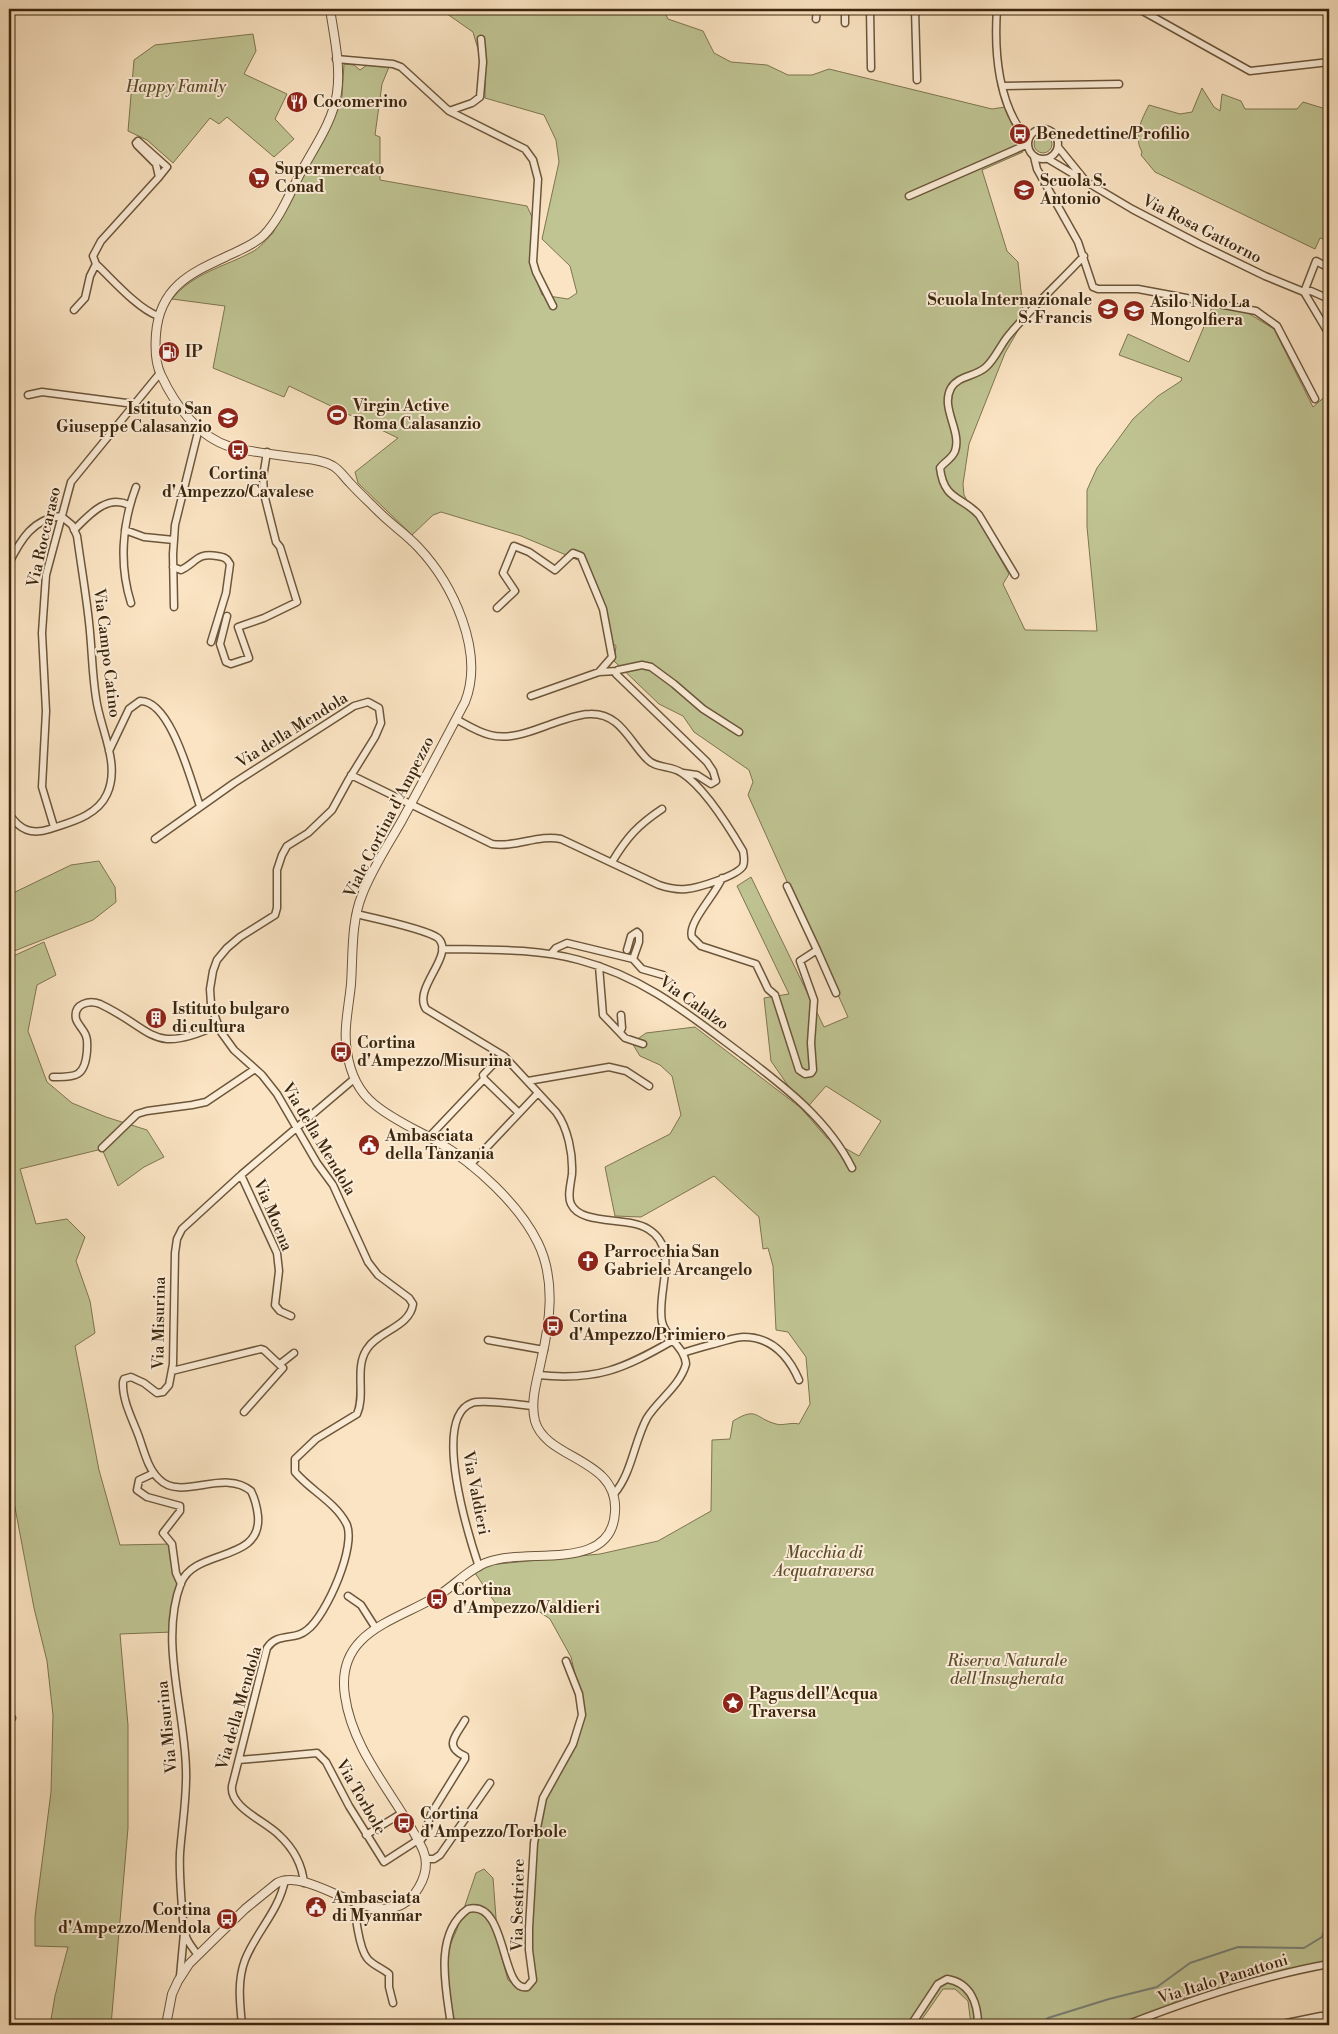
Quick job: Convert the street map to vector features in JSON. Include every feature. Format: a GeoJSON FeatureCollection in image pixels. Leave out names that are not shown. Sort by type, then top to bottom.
{"type":"FeatureCollection","features":[{"type":"Feature","properties":{"kind":"street","name":"Viale Cortina d'Ampezzo"},"geometry":{"type":"LineString","coordinates":[[330,9],[338,82],[333,108],[272,226],[263,237],[251,245],[195,271],[184,279],[169,295],[158,316],[156,346],[160,374],[177,403],[199,428],[212,438],[225,444],[324,463],[336,468],[383,516],[416,545],[439,575],[456,605],[472,664],[469,691],[456,719],[365,887],[356,914],[346,1039],[349,1064],[354,1079],[373,1104],[453,1152],[470,1165],[514,1207],[539,1246],[545,1262],[550,1297],[548,1328],[533,1406],[536,1424],[544,1436],[601,1476],[608,1483],[614,1494]]}},
{"type":"Feature","properties":{"kind":"street"},"geometry":{"type":"LineString","coordinates":[[816,20],[817,9]]}},
{"type":"Feature","properties":{"kind":"street"},"geometry":{"type":"LineString","coordinates":[[845,9],[845,23]]}},
{"type":"Feature","properties":{"kind":"street"},"geometry":{"type":"LineString","coordinates":[[870,9],[871,68]]}},
{"type":"Feature","properties":{"kind":"street"},"geometry":{"type":"LineString","coordinates":[[914,9],[917,80]]}},
{"type":"Feature","properties":{"kind":"street"},"geometry":{"type":"LineString","coordinates":[[997,9],[995,43],[1002,86],[1018,127],[1028,142],[1029,150],[1034,156],[1037,169],[1084,256],[1090,281],[1096,289],[1132,288],[1148,290],[1251,309],[1264,315],[1277,326],[1315,399]]}},
{"type":"Feature","properties":{"kind":"street"},"geometry":{"type":"LineString","coordinates":[[1139,9],[1250,71],[1329,62]]}},
{"type":"Feature","properties":{"kind":"street"},"geometry":{"type":"LineString","coordinates":[[449,111],[472,103],[480,97],[483,62],[481,39]]}},
{"type":"Feature","properties":{"kind":"street"},"geometry":{"type":"LineString","coordinates":[[336,58],[398,66],[449,111],[519,146],[532,157],[538,179],[533,262],[537,275],[553,306]]}},
{"type":"Feature","properties":{"kind":"street"},"geometry":{"type":"LineString","coordinates":[[1002,86],[1119,84]]}},
{"type":"Feature","properties":{"kind":"street"},"geometry":{"type":"LineString","coordinates":[[909,196],[1028,142],[1035,131],[1047,129],[1054,133],[1057,137],[1058,147],[1055,154],[1048,159],[1034,156]]}},
{"type":"Feature","properties":{"kind":"street"},"geometry":{"type":"LineString","coordinates":[[158,177],[156,164],[136,142],[146,146],[167,167],[158,177],[100,241],[93,254],[96,264],[142,306],[158,316]]}},
{"type":"Feature","properties":{"kind":"street","name":"Via Rosa Gattorno"},"geometry":{"type":"LineString","coordinates":[[1058,147],[1091,186]]}},
{"type":"Feature","properties":{"kind":"street","name":"Via Rosa Gattorno"},"geometry":{"type":"LineString","coordinates":[[1048,159],[1091,186],[1206,248],[1304,292],[1312,291],[1329,299]]}},
{"type":"Feature","properties":{"kind":"street"},"geometry":{"type":"LineString","coordinates":[[1015,575],[979,515],[952,496],[943,482],[940,468],[953,456],[956,446],[956,436],[948,405],[948,395],[952,387],[960,379],[978,373],[986,367],[1009,335],[1084,256]]}},
{"type":"Feature","properties":{"kind":"street"},"geometry":{"type":"LineString","coordinates":[[1329,268],[1316,261],[1304,292],[1329,334]]}},
{"type":"Feature","properties":{"kind":"street"},"geometry":{"type":"LineString","coordinates":[[74,310],[85,298],[90,276],[96,264]]}},
{"type":"Feature","properties":{"kind":"street","name":"Via Roccaraso"},"geometry":{"type":"LineString","coordinates":[[54,827],[42,787],[46,711],[42,633],[46,575],[73,477],[160,374]]}},
{"type":"Feature","properties":{"kind":"street"},"geometry":{"type":"LineString","coordinates":[[28,395],[42,392],[134,404]]}},
{"type":"Feature","properties":{"kind":"street"},"geometry":{"type":"LineString","coordinates":[[174,607],[173,567],[177,513],[199,428]]}},
{"type":"Feature","properties":{"kind":"street"},"geometry":{"type":"LineString","coordinates":[[227,616],[220,644],[226,662],[231,664],[249,658],[238,627],[264,618],[297,602],[280,548],[276,542],[264,494],[266,452]]}},
{"type":"Feature","properties":{"kind":"street"},"geometry":{"type":"LineString","coordinates":[[131,603],[124,576],[125,530],[129,505],[136,487]]}},
{"type":"Feature","properties":{"kind":"street"},"geometry":{"type":"LineString","coordinates":[[9,563],[24,537],[43,520],[61,516],[69,522],[74,530],[94,511],[108,502],[122,501],[129,505]]}},
{"type":"Feature","properties":{"kind":"street","name":"Via Campo Catino"},"geometry":{"type":"LineString","coordinates":[[9,814],[26,831],[38,831],[80,819],[104,800],[112,776],[109,751],[96,699],[88,610],[74,530]]}},
{"type":"Feature","properties":{"kind":"street"},"geometry":{"type":"LineString","coordinates":[[125,530],[144,537],[174,540]]}},
{"type":"Feature","properties":{"kind":"street"},"geometry":{"type":"LineString","coordinates":[[497,608],[515,591],[503,573],[514,546],[529,552],[555,570],[573,553],[581,556],[603,609],[612,657],[599,672]]}},
{"type":"Feature","properties":{"kind":"street"},"geometry":{"type":"LineString","coordinates":[[173,567],[180,570],[199,557],[209,554],[225,558],[230,564],[226,593],[211,642]]}},
{"type":"Feature","properties":{"kind":"street"},"geometry":{"type":"LineString","coordinates":[[530,696],[599,672],[617,671],[642,665],[650,667],[674,684],[703,709],[739,732]]}},
{"type":"Feature","properties":{"kind":"street"},"geometry":{"type":"LineString","coordinates":[[456,719],[486,734],[505,736],[525,733],[577,716],[600,715],[619,724],[647,760],[655,765],[696,775],[711,784],[716,781],[713,771],[707,762],[634,694],[616,674],[617,671]]}},
{"type":"Feature","properties":{"kind":"street"},"geometry":{"type":"LineString","coordinates":[[109,751],[131,707],[140,701],[150,703],[159,711],[171,730],[200,806]]}},
{"type":"Feature","properties":{"kind":"street","name":"Via della Mendola"},"geometry":{"type":"LineString","coordinates":[[154,839],[252,770],[354,706],[366,702],[373,704],[380,711],[381,723],[372,745],[351,775],[329,814],[308,833],[287,846],[282,855],[277,870],[277,908],[275,915],[240,937],[227,948],[217,960],[210,989],[211,1004],[218,1025],[234,1050],[277,1094],[317,1163],[333,1184],[368,1262],[378,1275],[409,1298],[412,1306],[410,1314],[404,1320],[383,1333],[366,1350],[362,1364],[360,1406],[357,1414],[316,1439],[295,1459],[294,1472],[334,1507],[345,1521],[350,1532],[349,1543],[333,1590],[314,1624],[302,1634],[273,1640],[268,1648],[232,1786],[234,1799],[241,1807],[267,1824],[285,1841],[297,1858],[304,1883]]}},
{"type":"Feature","properties":{"kind":"street"},"geometry":{"type":"LineString","coordinates":[[351,775],[492,844],[556,838],[659,885],[674,889],[695,888],[735,873],[743,866],[744,859],[742,851],[703,792],[683,773]]}},
{"type":"Feature","properties":{"kind":"street"},"geometry":{"type":"LineString","coordinates":[[612,862],[631,833],[641,823],[662,809]]}},
{"type":"Feature","properties":{"kind":"street"},"geometry":{"type":"LineString","coordinates":[[722,878],[719,887],[692,927],[692,937],[701,946],[756,964],[768,989],[775,995],[799,1070],[805,1074],[811,1073],[813,1070],[811,1043],[814,1000],[800,961],[817,950]]}},
{"type":"Feature","properties":{"kind":"street"},"geometry":{"type":"LineString","coordinates":[[787,886],[836,994]]}},
{"type":"Feature","properties":{"kind":"street"},"geometry":{"type":"LineString","coordinates":[[166,2025],[172,1994],[180,1976],[198,1955],[268,1888],[284,1880],[304,1883],[357,1903],[381,1908],[397,1906],[407,1901],[417,1891],[422,1881],[426,1859],[419,1841],[359,1740],[350,1720],[344,1694],[344,1674],[348,1660],[358,1644],[375,1628],[437,1597],[478,1566],[494,1560],[579,1552],[594,1548],[606,1539],[613,1527],[616,1509],[614,1494],[622,1482],[646,1420],[684,1370],[686,1360],[683,1353],[672,1341],[664,1326],[662,1317],[666,1263],[665,1252],[660,1241],[651,1230],[639,1224],[587,1217],[575,1210],[570,1202],[572,1160],[564,1126],[556,1112],[502,1055],[431,1014],[424,1007],[423,993],[442,949],[439,940],[433,935],[356,914]]}},
{"type":"Feature","properties":{"kind":"street"},"geometry":{"type":"LineString","coordinates":[[627,950],[631,936],[636,932],[639,934],[639,942],[633,959]]}},
{"type":"Feature","properties":{"kind":"street"},"geometry":{"type":"LineString","coordinates":[[551,954],[556,948],[567,943],[633,959],[642,969],[663,975]]}},
{"type":"Feature","properties":{"kind":"street","name":"Via Calalzo"},"geometry":{"type":"LineString","coordinates":[[442,949],[525,950],[551,954],[600,966],[660,994],[775,1080],[819,1119],[846,1156],[852,1168]]}},
{"type":"Feature","properties":{"kind":"street"},"geometry":{"type":"LineString","coordinates":[[600,966],[602,984],[601,1010],[603,1015],[629,1040],[644,1044]]}},
{"type":"Feature","properties":{"kind":"street"},"geometry":{"type":"LineString","coordinates":[[53,1078],[76,1076],[85,1067],[87,1040],[76,1019],[76,1014],[80,1006],[86,1002],[100,1004],[148,1034],[164,1039],[190,1037],[218,1025]]}},
{"type":"Feature","properties":{"kind":"street"},"geometry":{"type":"LineString","coordinates":[[620,1032],[622,1028],[621,1015]]}},
{"type":"Feature","properties":{"kind":"street"},"geometry":{"type":"LineString","coordinates":[[502,1055],[483,1075],[484,1080],[519,1113]]}},
{"type":"Feature","properties":{"kind":"street"},"geometry":{"type":"LineString","coordinates":[[528,1081],[609,1067],[626,1071],[649,1086]]}},
{"type":"Feature","properties":{"kind":"street"},"geometry":{"type":"LineString","coordinates":[[102,1148],[137,1114],[147,1111],[192,1106],[206,1102],[255,1070]]}},
{"type":"Feature","properties":{"kind":"street","name":"Via Misurina"},"geometry":{"type":"LineString","coordinates":[[180,1976],[184,1929],[180,1854],[186,1770],[184,1737],[172,1647],[174,1612],[181,1584],[187,1574],[196,1567],[219,1556],[238,1550],[246,1544],[257,1528],[257,1506],[251,1491],[239,1485],[221,1483],[171,1487],[160,1480],[154,1473],[127,1405],[123,1382],[127,1377],[131,1377],[144,1383],[154,1392],[160,1393],[168,1388],[172,1371],[174,1264],[178,1236],[188,1222],[354,1079]]}},
{"type":"Feature","properties":{"kind":"street"},"geometry":{"type":"LineString","coordinates":[[429,1137],[484,1080]]}},
{"type":"Feature","properties":{"kind":"street"},"geometry":{"type":"LineString","coordinates":[[470,1165],[538,1093]]}},
{"type":"Feature","properties":{"kind":"street","name":"Via Moena"},"geometry":{"type":"LineString","coordinates":[[241,1176],[277,1254],[279,1271],[275,1305],[280,1311],[291,1316]]}},
{"type":"Feature","properties":{"kind":"street"},"geometry":{"type":"LineString","coordinates":[[683,1353],[740,1337],[754,1338],[771,1344],[784,1354],[792,1364],[799,1380]]}},
{"type":"Feature","properties":{"kind":"street"},"geometry":{"type":"LineString","coordinates":[[488,1340],[544,1350]]}},
{"type":"Feature","properties":{"kind":"street"},"geometry":{"type":"LineString","coordinates":[[538,1375],[560,1376],[606,1372],[625,1366],[672,1341]]}},
{"type":"Feature","properties":{"kind":"street"},"geometry":{"type":"LineString","coordinates":[[172,1371],[261,1349],[280,1364],[282,1369],[244,1412]]}},
{"type":"Feature","properties":{"kind":"street"},"geometry":{"type":"LineString","coordinates":[[280,1364],[294,1353]]}},
{"type":"Feature","properties":{"kind":"street","name":"Via Valdieri"},"geometry":{"type":"LineString","coordinates":[[478,1566],[455,1473],[453,1444],[457,1420],[464,1408],[475,1402],[533,1406]]}},
{"type":"Feature","properties":{"kind":"street"},"geometry":{"type":"LineString","coordinates":[[154,1473],[139,1480],[136,1486],[139,1492],[147,1497],[180,1506],[180,1511],[163,1533],[172,1544],[176,1573],[181,1584]]}},
{"type":"Feature","properties":{"kind":"street"},"geometry":{"type":"LineString","coordinates":[[348,1596],[361,1605],[375,1628]]}},
{"type":"Feature","properties":{"kind":"street","name":"Via Sestriere"},"geometry":{"type":"LineString","coordinates":[[451,2025],[446,1992],[445,1947],[452,1929],[462,1914],[468,1909],[478,1909],[489,1919],[503,1946],[509,1972],[517,1986],[524,1988],[533,1981],[528,1928],[534,1843],[543,1798],[571,1748],[582,1715],[579,1694],[566,1660]]}},
{"type":"Feature","properties":{"kind":"street"},"geometry":{"type":"LineString","coordinates":[[419,1841],[424,1836],[431,1814],[465,1759],[465,1756],[452,1748],[452,1743],[465,1720]]}},
{"type":"Feature","properties":{"kind":"street","name":"Via Torbole"},"geometry":{"type":"LineString","coordinates":[[239,1760],[310,1753],[320,1755],[326,1762],[366,1834],[384,1862],[419,1841]]}},
{"type":"Feature","properties":{"kind":"street"},"geometry":{"type":"LineString","coordinates":[[426,1859],[435,1859],[441,1855],[490,1784]]}},
{"type":"Feature","properties":{"kind":"street"},"geometry":{"type":"LineString","coordinates":[[366,1834],[402,1813]]}},
{"type":"Feature","properties":{"kind":"street"},"geometry":{"type":"LineString","coordinates":[[242,2025],[240,1996],[244,1963],[278,1902],[284,1880]]}},
{"type":"Feature","properties":{"kind":"street"},"geometry":{"type":"LineString","coordinates":[[357,1903],[355,1912],[363,1950],[371,1962],[389,1974],[389,1987],[393,2003]]}},
{"type":"Feature","properties":{"kind":"street","name":"Via Misurina"},"geometry":{"type":"LineString","coordinates":[[184,1929],[188,1940],[198,1955]]}},
{"type":"Feature","properties":{"kind":"street","name":"Via Italo Panattoni"},"geometry":{"type":"LineString","coordinates":[[1126,2025],[1196,2000],[1269,1978],[1329,1964]]}},
{"type":"Feature","properties":{"kind":"street"},"geometry":{"type":"LineString","coordinates":[[912,2025],[935,1987],[942,1980],[954,1981],[970,1992],[976,2006],[978,2025]]}},
{"type":"Feature","properties":{"kind":"street"},"geometry":{"type":"LineString","coordinates":[[1277,2025],[1321,2016],[1329,2017]]}},
{"type":"Feature","properties":{"kind":"green space","name":"Riserva Naturale dell'Insugherata"},"geometry":{"type":"Polygon","coordinates":[[[440,9],[663,9],[668,19],[703,31],[714,53],[731,62],[767,65],[788,75],[812,75],[829,69],[992,109],[1005,107],[1023,152],[982,170],[1007,251],[1018,262],[1024,320],[1005,353],[969,444],[963,484],[964,495],[1009,574],[1003,584],[1025,630],[1097,631],[1087,527],[1087,490],[1097,468],[1133,419],[1158,396],[1181,381],[1182,378],[1119,355],[1128,334],[1189,362],[1213,305],[1243,310],[1274,329],[1313,407],[1329,393],[1329,1961],[1196,1998],[1189,1997],[1176,2001],[1150,2025],[971,2025],[968,2001],[955,1989],[943,1989],[918,2025],[452,2025],[447,1960],[451,1943],[476,1873],[484,1869],[493,1878],[498,1944],[508,1980],[522,1990],[534,1981],[527,1943],[536,1827],[544,1802],[576,1744],[584,1713],[571,1657],[550,1619],[528,1604],[498,1607],[475,1573],[488,1565],[600,1554],[658,1541],[711,1511],[712,1440],[730,1439],[733,1421],[747,1414],[752,1414],[776,1424],[799,1424],[810,1404],[806,1357],[788,1332],[776,1330],[773,1266],[768,1248],[763,1249],[759,1217],[714,1176],[641,1217],[615,1216],[605,1167],[670,1134],[681,1115],[672,1076],[660,1065],[640,1056],[632,1043],[646,1033],[695,1027],[801,1108],[827,1138],[859,1156],[881,1121],[826,1086],[805,1110],[771,1061],[764,998],[789,994],[737,886],[751,877],[824,1027],[848,1017],[748,795],[753,782],[749,770],[694,732],[683,716],[659,704],[614,661],[616,646],[609,640],[606,611],[585,563],[521,536],[441,512],[433,515],[412,535],[358,483],[355,472],[398,438],[289,386],[284,397],[213,368],[225,306],[172,299],[189,283],[209,271],[255,250],[273,233],[342,96],[344,64],[354,65],[360,70],[367,65],[389,67],[382,84],[375,135],[380,137],[380,180],[527,206],[533,219],[530,263],[542,295],[568,299],[577,293],[570,266],[542,239],[559,162],[556,140],[544,115],[485,98],[485,73],[473,32],[440,9]]]}},
{"type":"Feature","properties":{"kind":"green space","name":"Happy Family"},"geometry":{"type":"Polygon","coordinates":[[[253,34],[256,51],[244,74],[287,94],[275,119],[294,139],[274,157],[227,117],[219,124],[210,118],[173,163],[147,140],[128,131],[134,60],[155,45],[253,34]]]}},
{"type":"Feature","properties":{"kind":"green space"},"geometry":{"type":"Polygon","coordinates":[[[1202,88],[1214,107],[1220,111],[1222,94],[1241,101],[1245,109],[1297,109],[1303,102],[1329,110],[1329,241],[1320,238],[1315,249],[1155,172],[1141,155],[1142,152],[1138,140],[1139,128],[1149,105],[1180,114],[1192,112],[1202,88]]]}},
{"type":"Feature","properties":{"kind":"green space"},"geometry":{"type":"Polygon","coordinates":[[[1039,135],[1047,135],[1052,140],[1050,151],[1039,153],[1034,148],[1034,140],[1039,135]]]}},
{"type":"Feature","properties":{"kind":"green space"},"geometry":{"type":"Polygon","coordinates":[[[99,861],[115,887],[116,902],[93,920],[9,953],[9,895],[71,865],[99,861]]]}},
{"type":"Feature","properties":{"kind":"green space"},"geometry":{"type":"Polygon","coordinates":[[[44,942],[56,975],[37,985],[28,1031],[47,1082],[72,1103],[106,1117],[147,1130],[164,1157],[144,1167],[118,1186],[102,1149],[20,1169],[36,1224],[67,1219],[85,1237],[76,1261],[90,1301],[95,1333],[75,1346],[99,1470],[120,1545],[172,1544],[181,1584],[173,1632],[120,1634],[128,1725],[128,1828],[111,2025],[50,2025],[55,1996],[68,1947],[35,1946],[35,1917],[51,1792],[53,1715],[47,1661],[34,1608],[9,1480],[9,958],[44,942]]]}},
{"type":"Feature","properties":{"kind":"waterway"},"geometry":{"type":"LineString","coordinates":[[1036,2025],[1048,2018],[1109,1999],[1157,1987],[1190,1963],[1238,1947],[1304,1948],[1322,1937],[1329,1917]]}},
{"type":"Feature","properties":{"kind":"place","name":"Cocomerino"},"geometry":{"type":"Point","coordinates":[297,102]}},
{"type":"Feature","properties":{"kind":"place","name":"Benedettine/Profilio"},"geometry":{"type":"Point","coordinates":[1020,134]}},
{"type":"Feature","properties":{"kind":"place","name":"Supermercato Conad"},"geometry":{"type":"Point","coordinates":[259,178]}},
{"type":"Feature","properties":{"kind":"place","name":"Scuola S. Antonio"},"geometry":{"type":"Point","coordinates":[1024,190]}},
{"type":"Feature","properties":{"kind":"place","name":"Scuola Internazionale S. Francis"},"geometry":{"type":"Point","coordinates":[1108,309]}},
{"type":"Feature","properties":{"kind":"place","name":"Asilo Nido La Mongolfiera"},"geometry":{"type":"Point","coordinates":[1134,311]}},
{"type":"Feature","properties":{"kind":"place","name":"IP"},"geometry":{"type":"Point","coordinates":[169,352]}},
{"type":"Feature","properties":{"kind":"place","name":"Virgin Active Roma Calasanzio"},"geometry":{"type":"Point","coordinates":[337,415]}},
{"type":"Feature","properties":{"kind":"place","name":"Istituto San Giuseppe Calasanzio"},"geometry":{"type":"Point","coordinates":[228,418]}},
{"type":"Feature","properties":{"kind":"place","name":"Cortina d'Ampezzo/Cavalese"},"geometry":{"type":"Point","coordinates":[238,450]}},
{"type":"Feature","properties":{"kind":"place","name":"Istituto bulgaro di cultura"},"geometry":{"type":"Point","coordinates":[156,1018]}},
{"type":"Feature","properties":{"kind":"place","name":"Cortina d'Ampezzo/Misurina"},"geometry":{"type":"Point","coordinates":[341,1052]}},
{"type":"Feature","properties":{"kind":"place","name":"Ambasciata della Tanzania"},"geometry":{"type":"Point","coordinates":[369,1145]}},
{"type":"Feature","properties":{"kind":"place","name":"Parrocchia San Gabriele Arcangelo"},"geometry":{"type":"Point","coordinates":[588,1261]}},
{"type":"Feature","properties":{"kind":"place","name":"Cortina d'Ampezzo/Primiero"},"geometry":{"type":"Point","coordinates":[553,1326]}},
{"type":"Feature","properties":{"kind":"place","name":"Cortina d'Ampezzo/Valdieri"},"geometry":{"type":"Point","coordinates":[437,1599]}},
{"type":"Feature","properties":{"kind":"place","name":"Pagus dell'Acqua Traversa"},"geometry":{"type":"Point","coordinates":[733,1703]}},
{"type":"Feature","properties":{"kind":"place","name":"Cortina d'Ampezzo/Torbole"},"geometry":{"type":"Point","coordinates":[404,1823]}},
{"type":"Feature","properties":{"kind":"place","name":"Ambasciata di Myanmar"},"geometry":{"type":"Point","coordinates":[316,1907]}},
{"type":"Feature","properties":{"kind":"place","name":"Cortina d'Ampezzo/Mendola"},"geometry":{"type":"Point","coordinates":[227,1919]}},
{"type":"Feature","properties":{"kind":"park label","name":"Macchia di Acquatraversa"},"geometry":{"type":"Point","coordinates":[824,1562]}}]}
